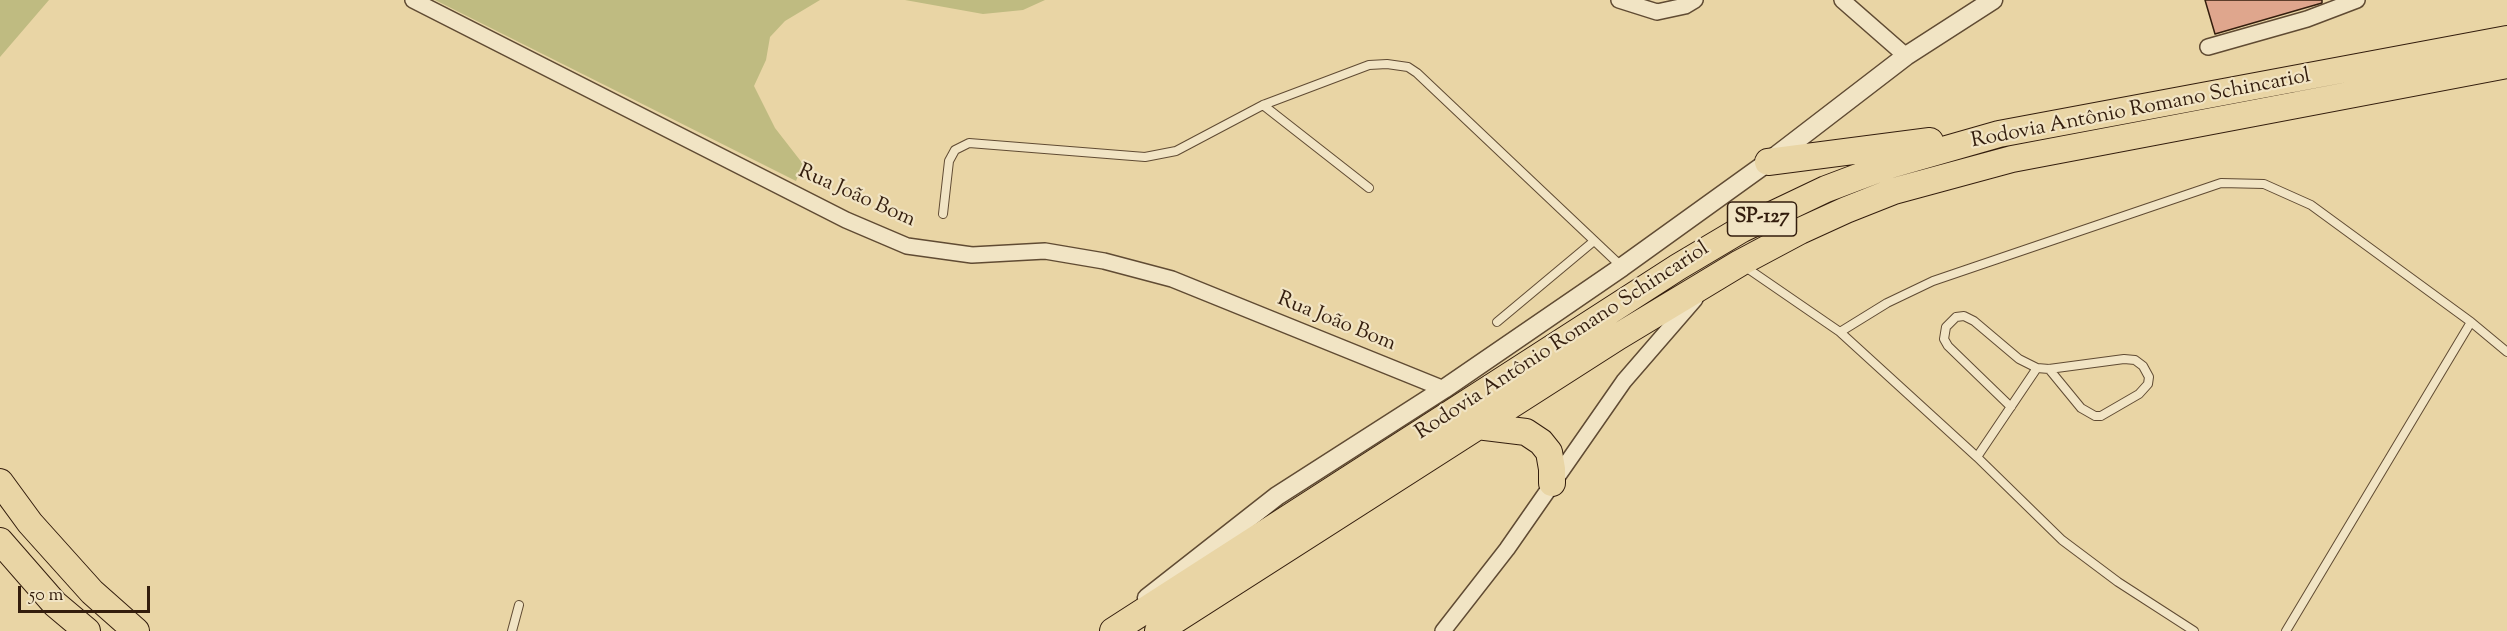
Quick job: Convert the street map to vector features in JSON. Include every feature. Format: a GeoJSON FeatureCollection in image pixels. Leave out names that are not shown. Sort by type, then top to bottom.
{"type":"FeatureCollection","features":[{"type":"Feature","properties":{"kind":"highway","name":"Rodovia Antônio Romano Schincariol"},"geometry":{"type":"LineString","coordinates":[[1113,631],[1709,248],[1826,189],[1887,166],[1999,134],[2507,39]]}},
{"type":"Feature","properties":{"kind":"highway","name":"Rodovia Antônio Romano Schincariol"},"geometry":{"type":"LineString","coordinates":[[1158,631],[1477,426],[1713,279],[1800,231],[1846,210],[1942,177],[2078,145],[2507,65]]}},
{"type":"Feature","properties":{"kind":"highway"},"geometry":{"type":"LineString","coordinates":[[1768,162],[1824,153],[1999,134]]}},
{"type":"Feature","properties":{"kind":"highway"},"geometry":{"type":"LineString","coordinates":[[1477,426],[1526,432],[1541,441],[1549,452],[1552,469],[1551,483]]}},
{"type":"Feature","properties":{"kind":"highway"},"geometry":{"type":"LineString","coordinates":[[0,482],[30,523],[92,592],[136,631]]}},
{"type":"Feature","properties":{"kind":"highway"},"geometry":{"type":"LineString","coordinates":[[0,541],[55,604],[87,631]]}},
{"type":"Feature","properties":{"kind":"street","name":"Rua João Bom"},"geometry":{"type":"LineString","coordinates":[[413,0],[846,220],[907,246],[972,255],[1045,251],[1116,264],[1172,279],[1444,389]]}},
{"type":"Feature","properties":{"kind":"street"},"geometry":{"type":"LineString","coordinates":[[1619,0],[1657,12],[1685,6],[1695,0]]}},
{"type":"Feature","properties":{"kind":"street"},"geometry":{"type":"LineString","coordinates":[[1842,0],[1906,56]]}},
{"type":"Feature","properties":{"kind":"street"},"geometry":{"type":"LineString","coordinates":[[1108,631],[1167,581],[1277,496],[1444,389],[1622,267],[1768,162],[1906,56],[1993,0]]}},
{"type":"Feature","properties":{"kind":"street"},"geometry":{"type":"LineString","coordinates":[[2208,47],[2307,19],[2357,0]]}},
{"type":"Feature","properties":{"kind":"street"},"geometry":{"type":"LineString","coordinates":[[1443,631],[1507,549],[1624,381],[1713,279]]}},
{"type":"Feature","properties":{"kind":"lane"},"geometry":{"type":"LineString","coordinates":[[943,214],[949,161],[955,150],[969,143],[1145,157],[1176,151],[1263,105],[1369,65],[1387,64],[1408,68],[1417,73],[1622,267]]}},
{"type":"Feature","properties":{"kind":"lane"},"geometry":{"type":"LineString","coordinates":[[1263,105],[1369,188]]}},
{"type":"Feature","properties":{"kind":"lane"},"geometry":{"type":"LineString","coordinates":[[1840,332],[1887,303],[1933,281],[2221,183],[2264,184],[2311,205],[2471,322],[2507,352]]}},
{"type":"Feature","properties":{"kind":"lane"},"geometry":{"type":"LineString","coordinates":[[1497,322],[1594,241]]}},
{"type":"Feature","properties":{"kind":"lane"},"geometry":{"type":"LineString","coordinates":[[1740,263],[1840,332],[1977,457],[2062,540],[2118,582],[2194,631]]}},
{"type":"Feature","properties":{"kind":"lane"},"geometry":{"type":"LineString","coordinates":[[2011,406],[1948,346],[1944,339],[1946,327],[1956,317],[1964,316],[1974,321],[2019,359],[2037,368],[2049,369],[2124,359],[2135,360],[2143,366],[2149,377],[2148,384],[2139,394],[2101,416],[2095,416],[2081,408],[2049,369]]}},
{"type":"Feature","properties":{"kind":"lane"},"geometry":{"type":"LineString","coordinates":[[2286,631],[2471,322]]}},
{"type":"Feature","properties":{"kind":"lane"},"geometry":{"type":"LineString","coordinates":[[1977,457],[2037,368]]}},
{"type":"Feature","properties":{"kind":"lane"},"geometry":{"type":"LineString","coordinates":[[512,631],[519,605]]}},
{"type":"Feature","properties":{"kind":"shaded area"},"geometry":{"type":"Polygon","coordinates":[[[0,0],[49,0],[0,57],[0,0]]]}},
{"type":"Feature","properties":{"kind":"shaded area"},"geometry":{"type":"Polygon","coordinates":[[[435,0],[820,0],[785,21],[770,37],[766,60],[754,86],[775,128],[803,164],[796,181],[435,0]]]}},
{"type":"Feature","properties":{"kind":"shaded area"},"geometry":{"type":"Polygon","coordinates":[[[905,0],[1045,0],[1023,10],[983,14],[905,0]]]}},
{"type":"Feature","properties":{"kind":"building"},"geometry":{"type":"Polygon","coordinates":[[[2205,0],[2322,0],[2322,3],[2215,34],[2205,0]]]}}]}
